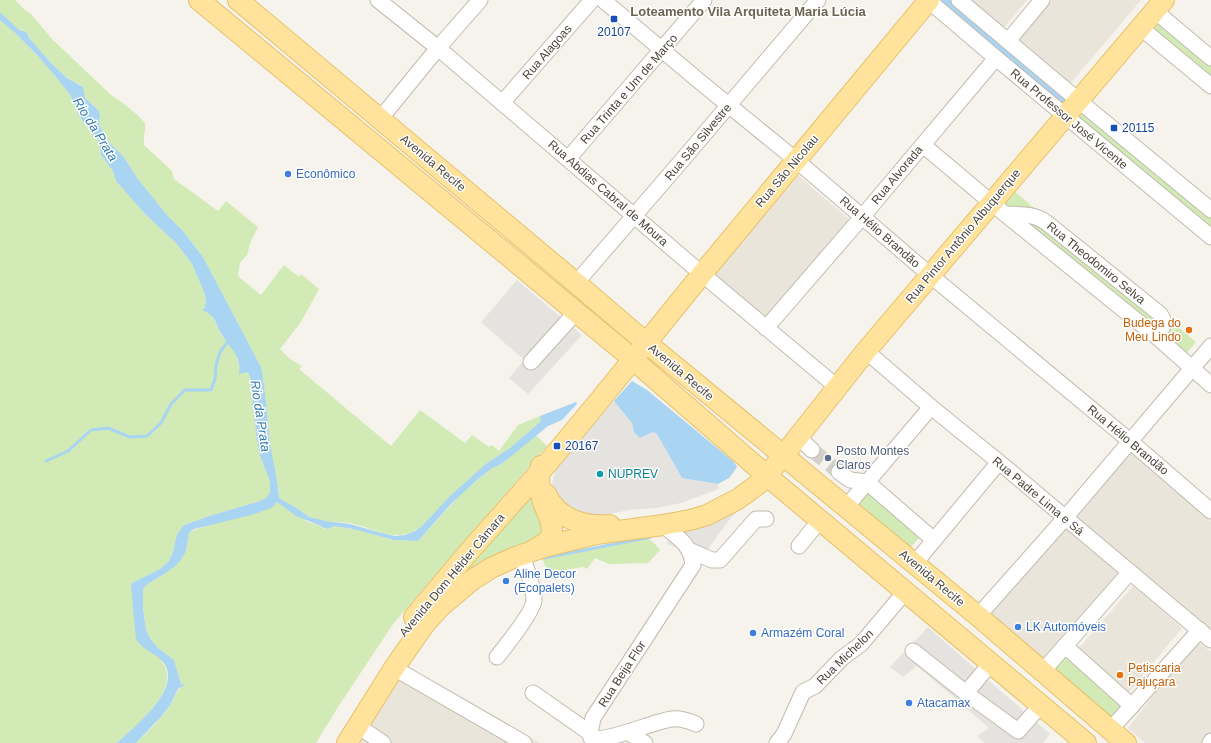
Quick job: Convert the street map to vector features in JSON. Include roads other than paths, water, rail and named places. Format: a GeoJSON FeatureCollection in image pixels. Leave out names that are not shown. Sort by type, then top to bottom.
{"type":"FeatureCollection","features":[{"type":"Feature","properties":{"kind":"main road","name":"Avenida Recife"},"geometry":{"type":"LineString","coordinates":[[199,0],[630,357],[766,475],[1086,743]]}},
{"type":"Feature","properties":{"kind":"main road","name":"Avenida Recife"},"geometry":{"type":"LineString","coordinates":[[238,0],[783,456],[915,563],[1126,743]]}},
{"type":"Feature","properties":{"kind":"main road","name":"Rua São Nicolau"},"geometry":{"type":"LineString","coordinates":[[644,340],[702,274],[929,0]]}},
{"type":"Feature","properties":{"kind":"main road","name":"Rua Pintor Antônio Albuquerque"},"geometry":{"type":"LineString","coordinates":[[766,475],[783,456],[805,443],[837,387],[866,351],[930,275],[998,208],[1072,108],[1160,6]]}},
{"type":"Feature","properties":{"kind":"main road","name":"Avenida Dom Hélder Câmara"},"geometry":{"type":"LineString","coordinates":[[332,743],[406,627],[469,552],[543,468],[644,340]]}},
{"type":"Feature","properties":{"kind":"main road","name":"Avenida Dom Hélder Câmara"},"geometry":{"type":"LineString","coordinates":[[525,554],[545,544],[550,539],[552,533],[552,528],[542,500],[540,489],[543,468]]}},
{"type":"Feature","properties":{"kind":"main road"},"geometry":{"type":"LineString","coordinates":[[543,468],[547,496],[555,508],[568,518],[578,522],[601,526],[631,523],[663,525]]}},
{"type":"Feature","properties":{"kind":"main road","name":"Avenida Dom Hélder Câmara"},"geometry":{"type":"LineString","coordinates":[[347,743],[394,668],[424,625],[452,595],[472,580],[492,568],[544,547],[596,534],[663,525],[707,515],[738,499],[756,486],[766,475]]}},
{"type":"Feature","properties":{"kind":"street","name":"Rua Abdias Cabral de Moura"},"geometry":{"type":"LineString","coordinates":[[378,0],[438,48],[702,274],[837,387]]}},
{"type":"Feature","properties":{"kind":"street"},"geometry":{"type":"LineString","coordinates":[[380,119],[438,48],[480,0]]}},
{"type":"Feature","properties":{"kind":"street","name":"Rua Alagoas"},"geometry":{"type":"LineString","coordinates":[[502,103],[592,0]]}},
{"type":"Feature","properties":{"kind":"street","name":"Rua Hélio Brandão"},"geometry":{"type":"LineString","coordinates":[[604,0],[662,50],[796,160],[930,275],[1130,441],[1211,511]]}},
{"type":"Feature","properties":{"kind":"street","name":"Rua Trinta e Um de Março"},"geometry":{"type":"LineString","coordinates":[[568,159],[704,0]]}},
{"type":"Feature","properties":{"kind":"street","name":"Rua São Silvestre"},"geometry":{"type":"LineString","coordinates":[[576,283],[818,0]]}},
{"type":"Feature","properties":{"kind":"street","name":"Rua Professor José Vicente"},"geometry":{"type":"LineString","coordinates":[[929,0],[996,58],[1072,108],[1211,210]]}},
{"type":"Feature","properties":{"kind":"street","name":"Rua Professor José Vicente"},"geometry":{"type":"LineString","coordinates":[[959,0],[1008,41],[1072,108],[1211,237]]}},
{"type":"Feature","properties":{"kind":"street"},"geometry":{"type":"LineString","coordinates":[[1008,41],[1042,0]]}},
{"type":"Feature","properties":{"kind":"street"},"geometry":{"type":"LineString","coordinates":[[1160,6],[1211,58]]}},
{"type":"Feature","properties":{"kind":"street"},"geometry":{"type":"LineString","coordinates":[[1141,28],[1211,86]]}},
{"type":"Feature","properties":{"kind":"street","name":"Rua Alvorada"},"geometry":{"type":"LineString","coordinates":[[766,328],[996,58]]}},
{"type":"Feature","properties":{"kind":"street"},"geometry":{"type":"LineString","coordinates":[[923,145],[998,208]]}},
{"type":"Feature","properties":{"kind":"street","name":"Rua Theodomiro Selva"},"geometry":{"type":"LineString","coordinates":[[998,208],[1038,217],[1160,314],[1164,323],[1157,337],[1201,373],[1211,386]]}},
{"type":"Feature","properties":{"kind":"street"},"geometry":{"type":"LineString","coordinates":[[531,362],[576,312]]}},
{"type":"Feature","properties":{"kind":"street"},"geometry":{"type":"LineString","coordinates":[[978,616],[1065,518],[1130,441],[1201,373],[1211,346]]}},
{"type":"Feature","properties":{"kind":"street","name":"Rua Padre Lima e Sá"},"geometry":{"type":"LineString","coordinates":[[866,351],[931,407],[1206,635]]}},
{"type":"Feature","properties":{"kind":"street"},"geometry":{"type":"LineString","coordinates":[[846,507],[931,407]]}},
{"type":"Feature","properties":{"kind":"street"},"geometry":{"type":"LineString","coordinates":[[915,563],[999,462]]}},
{"type":"Feature","properties":{"kind":"street"},"geometry":{"type":"LineString","coordinates":[[839,472],[850,480],[867,482],[934,540]]}},
{"type":"Feature","properties":{"kind":"street"},"geometry":{"type":"LineString","coordinates":[[799,546],[816,525],[815,516]]}},
{"type":"Feature","properties":{"kind":"street"},"geometry":{"type":"LineString","coordinates":[[663,525],[684,542],[691,551],[712,560],[720,560],[756,519],[766,518]]}},
{"type":"Feature","properties":{"kind":"street","name":"Rua Beija Flor"},"geometry":{"type":"LineString","coordinates":[[590,733],[593,718],[693,566],[691,551]]}},
{"type":"Feature","properties":{"kind":"street"},"geometry":{"type":"LineString","coordinates":[[497,657],[521,626],[534,602],[525,554]]}},
{"type":"Feature","properties":{"kind":"street"},"geometry":{"type":"LineString","coordinates":[[1042,672],[1130,572]]}},
{"type":"Feature","properties":{"kind":"street","name":"Rua Michelon"},"geometry":{"type":"LineString","coordinates":[[777,743],[784,734],[803,692],[815,686],[842,658],[861,644],[905,592]]}},
{"type":"Feature","properties":{"kind":"street"},"geometry":{"type":"LineString","coordinates":[[1110,730],[1132,706],[1206,635]]}},
{"type":"Feature","properties":{"kind":"street"},"geometry":{"type":"LineString","coordinates":[[1065,646],[1132,706]]}},
{"type":"Feature","properties":{"kind":"street"},"geometry":{"type":"LineString","coordinates":[[913,651],[966,693],[1018,731],[1040,705]]}},
{"type":"Feature","properties":{"kind":"street"},"geometry":{"type":"LineString","coordinates":[[966,693],[991,663]]}},
{"type":"Feature","properties":{"kind":"street"},"geometry":{"type":"LineString","coordinates":[[394,668],[524,743]]}},
{"type":"Feature","properties":{"kind":"street"},"geometry":{"type":"LineString","coordinates":[[533,693],[590,733],[590,737],[595,739],[629,733],[673,718],[696,724]]}},
{"type":"Feature","properties":{"kind":"street"},"geometry":{"type":"LineString","coordinates":[[358,726],[383,743]]}},
{"type":"Feature","properties":{"kind":"street"},"geometry":{"type":"LineString","coordinates":[[629,733],[645,743]]}},
{"type":"Feature","properties":{"kind":"water","name":"Rio da Prata"},"geometry":{"type":"Polygon","coordinates":[[[0,12],[21,31],[27,33],[30,39],[52,64],[67,78],[83,87],[85,98],[98,110],[100,115],[99,124],[108,141],[124,157],[137,178],[167,215],[183,231],[203,257],[261,367],[270,443],[277,478],[279,498],[309,517],[350,524],[395,536],[405,535],[422,526],[451,495],[487,463],[510,448],[540,422],[540,416],[576,402],[577,404],[562,420],[548,426],[503,463],[491,469],[477,480],[452,503],[418,541],[394,540],[353,529],[334,526],[326,529],[296,516],[277,502],[271,508],[251,515],[194,529],[189,533],[186,551],[180,561],[174,567],[146,585],[143,590],[143,608],[146,630],[151,640],[158,648],[174,660],[181,684],[185,685],[178,689],[170,705],[161,717],[136,743],[117,743],[154,707],[162,696],[167,685],[168,674],[164,663],[143,647],[136,639],[131,587],[132,583],[160,569],[169,561],[173,552],[177,534],[184,525],[266,498],[270,493],[270,481],[260,456],[257,441],[250,377],[248,372],[239,374],[239,362],[235,353],[222,335],[211,315],[202,310],[205,307],[206,301],[204,292],[192,264],[176,243],[147,216],[116,181],[113,171],[101,155],[99,142],[79,116],[71,96],[38,56],[0,20],[0,12]]]}},
{"type":"Feature","properties":{"kind":"water"},"geometry":{"type":"Polygon","coordinates":[[[632,381],[647,390],[734,462],[737,467],[729,478],[718,484],[682,478],[657,434],[653,432],[640,438],[634,432],[632,423],[614,401],[632,381]]]}},
{"type":"Feature","properties":{"kind":"waterway"},"geometry":{"type":"LineString","coordinates":[[947,0],[1060,101]]}},
{"type":"Feature","properties":{"kind":"waterway"},"geometry":{"type":"LineString","coordinates":[[46,461],[68,451],[91,430],[108,428],[130,437],[147,436],[161,423],[171,404],[185,390],[211,390],[215,379],[216,365],[220,352],[229,340]]}},
{"type":"Feature","properties":{"kind":"waterway"},"geometry":{"type":"LineString","coordinates":[[544,558],[651,537]]}},
{"type":"Feature","properties":{"kind":"tunnel"},"geometry":{"type":"LineString","coordinates":[[812,450],[839,472]]}},
{"type":"Feature","properties":{"kind":"place","name":"20107"},"geometry":{"type":"Point","coordinates":[614,19]}},
{"type":"Feature","properties":{"kind":"place","name":"20115"},"geometry":{"type":"Point","coordinates":[1114,128]}},
{"type":"Feature","properties":{"kind":"place","name":"Econômico"},"geometry":{"type":"Point","coordinates":[288,174]}},
{"type":"Feature","properties":{"kind":"place","name":"Budega do Meu Lindo"},"geometry":{"type":"Point","coordinates":[1189,330]}},
{"type":"Feature","properties":{"kind":"place","name":"20167"},"geometry":{"type":"Point","coordinates":[557,446]}},
{"type":"Feature","properties":{"kind":"place","name":"Posto Montes Claros"},"geometry":{"type":"Point","coordinates":[828,458]}},
{"type":"Feature","properties":{"kind":"place","name":"NUPREV"},"geometry":{"type":"Point","coordinates":[600,474]}},
{"type":"Feature","properties":{"kind":"place","name":"Aline Decor (Ecopalets)"},"geometry":{"type":"Point","coordinates":[506,581]}},
{"type":"Feature","properties":{"kind":"place","name":"LK Automóveis"},"geometry":{"type":"Point","coordinates":[1018,627]}},
{"type":"Feature","properties":{"kind":"place","name":"Armazém Coral"},"geometry":{"type":"Point","coordinates":[753,633]}},
{"type":"Feature","properties":{"kind":"place","name":"Petiscaria Pajuçara"},"geometry":{"type":"Point","coordinates":[1120,675]}},
{"type":"Feature","properties":{"kind":"place","name":"Atacamax"},"geometry":{"type":"Point","coordinates":[909,703]}},
{"type":"Feature","properties":{"kind":"district","name":"Loteamento Vila Arquiteta Maria Lúcia"},"geometry":{"type":"Point","coordinates":[748,11]}}]}
